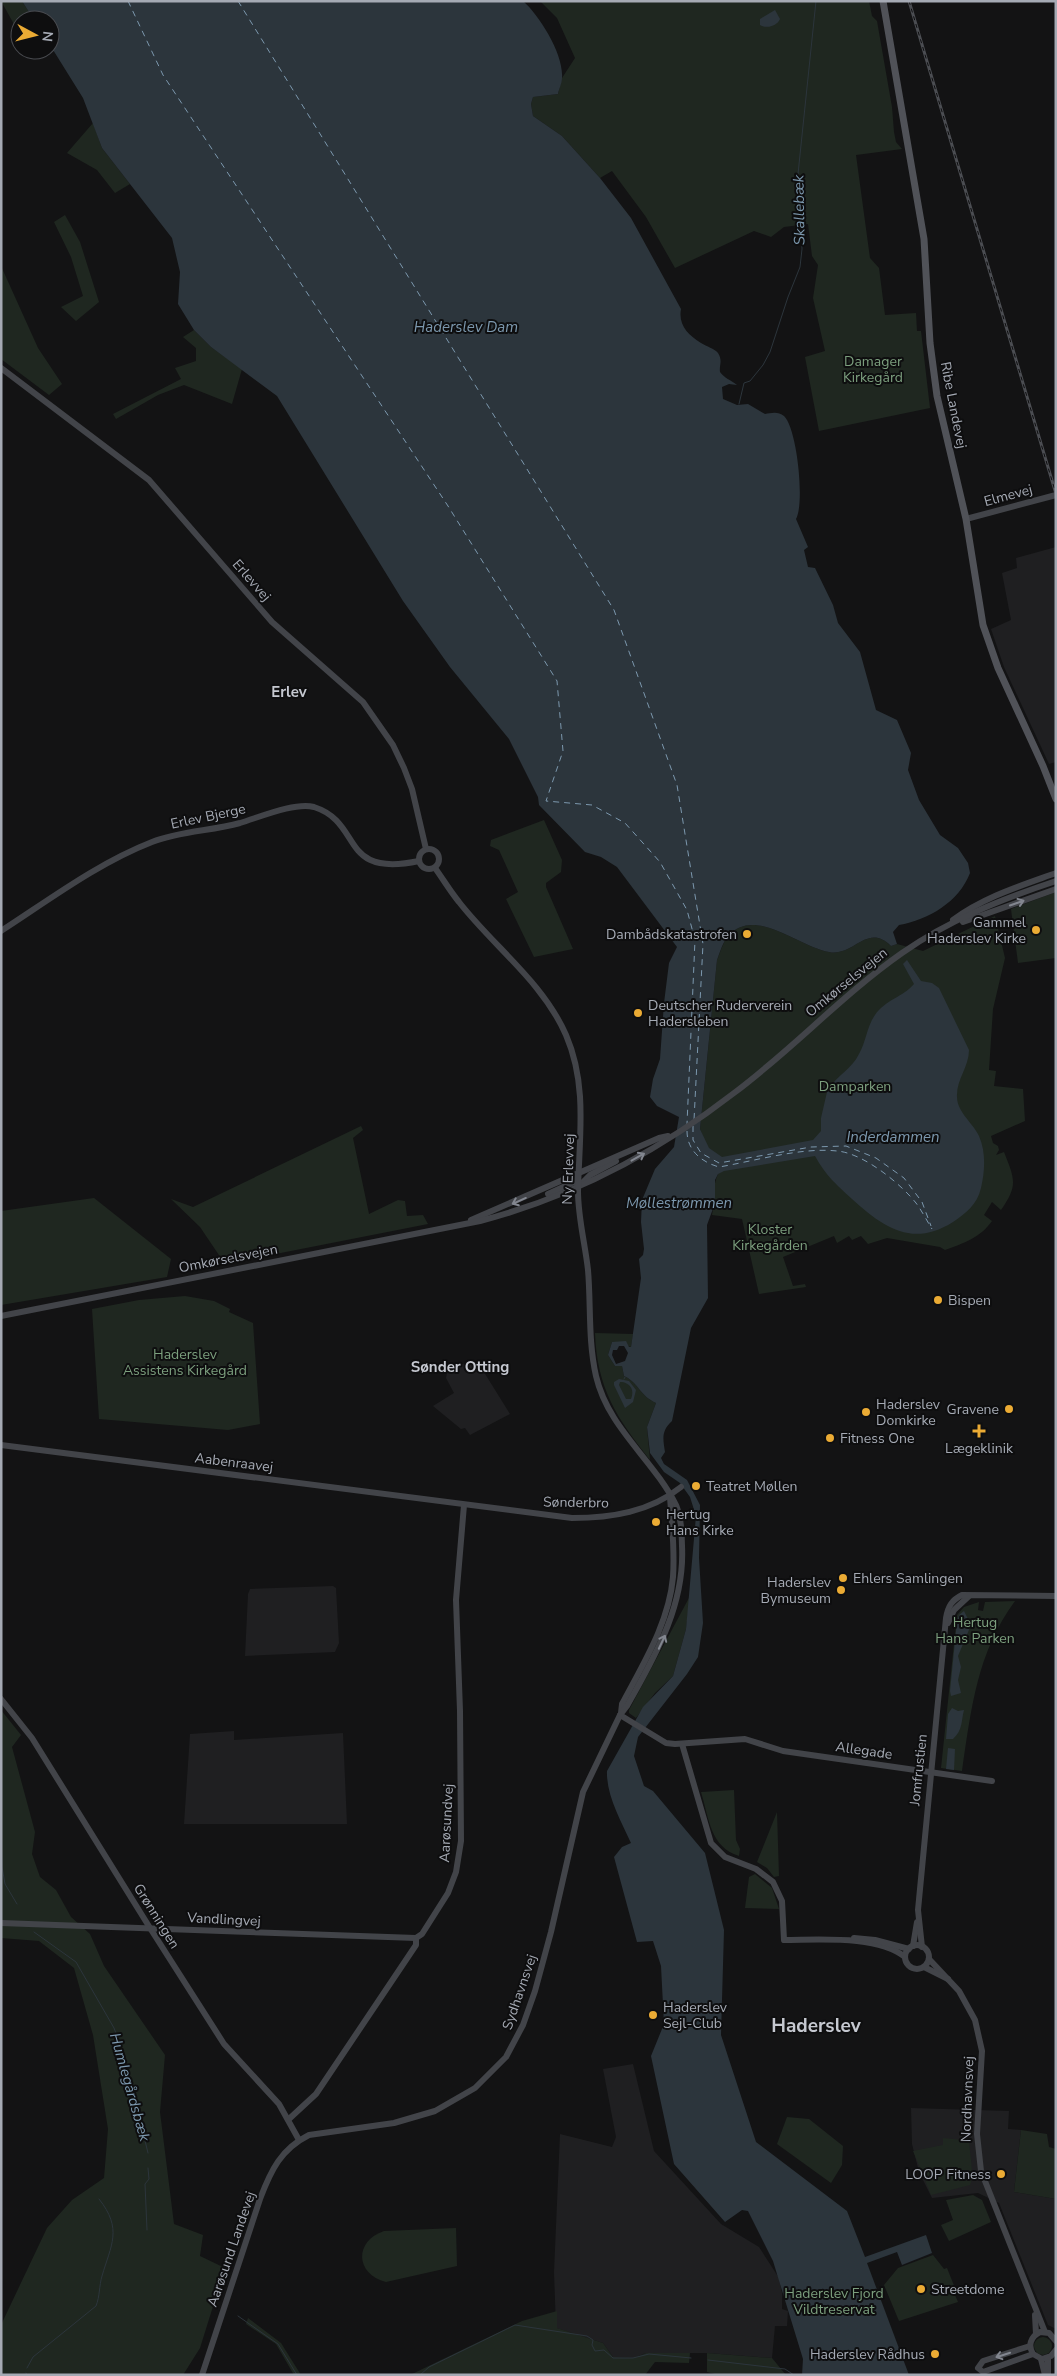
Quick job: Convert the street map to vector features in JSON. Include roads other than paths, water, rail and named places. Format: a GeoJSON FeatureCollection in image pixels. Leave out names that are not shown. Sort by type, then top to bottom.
{"type":"FeatureCollection","features":[{"type":"Feature","properties":{"kind":"main road","name":"Ribe Landevej"},"geometry":{"type":"LineString","coordinates":[[883,1],[924,239],[930,343],[937,396],[966,519],[979,603],[990,647],[1044,766],[1056,799]]}},
{"type":"Feature","properties":{"kind":"street","name":"Erlevvej"},"geometry":{"type":"LineString","coordinates":[[1,368],[149,480],[162,492],[272,622],[363,702],[393,745],[404,768],[412,789],[426,849]]}},
{"type":"Feature","properties":{"kind":"street","name":"Elmevej"},"geometry":{"type":"LineString","coordinates":[[966,519],[1056,495]]}},
{"type":"Feature","properties":{"kind":"street","name":"Erlev Bjerge"},"geometry":{"type":"LineString","coordinates":[[1,931],[125,854],[153,842],[181,833],[228,826],[295,807],[313,807],[325,812],[337,822],[354,846],[374,863],[399,866],[419,861]]}},
{"type":"Feature","properties":{"kind":"street"},"geometry":{"type":"LineString","coordinates":[[426,849],[433,849],[439,856],[439,862],[435,868],[426,869],[419,861],[420,855],[426,849]]}},
{"type":"Feature","properties":{"kind":"street","name":"Ny Erlevvej"},"geometry":{"type":"LineString","coordinates":[[435,868],[459,902],[544,996],[566,1035],[580,1091],[582,1128],[579,1211],[588,1271],[592,1360],[596,1379],[612,1418],[658,1477],[670,1496]]}},
{"type":"Feature","properties":{"kind":"street"},"geometry":{"type":"LineString","coordinates":[[938,931],[968,909],[989,898],[1056,873]]}},
{"type":"Feature","properties":{"kind":"street","name":"Omkørselsvejen"},"geometry":{"type":"LineString","coordinates":[[1,1316],[504,1215],[579,1187],[638,1157],[704,1116],[763,1070],[876,973],[908,949],[938,931],[1003,900],[1056,882]]}},
{"type":"Feature","properties":{"kind":"street"},"geometry":{"type":"LineString","coordinates":[[938,931],[1056,889]]}},
{"type":"Feature","properties":{"kind":"street","name":"Omkørselsvejen"},"geometry":{"type":"LineString","coordinates":[[459,1225],[628,1151],[659,1138],[672,1135]]}},
{"type":"Feature","properties":{"kind":"street"},"geometry":{"type":"LineString","coordinates":[[579,1187],[590,1175],[624,1158],[628,1151]]}},
{"type":"Feature","properties":{"kind":"street"},"geometry":{"type":"LineString","coordinates":[[531,1205],[536,1200],[574,1182],[579,1174]]}},
{"type":"Feature","properties":{"kind":"street","name":"Aabenraavej"},"geometry":{"type":"LineString","coordinates":[[1,1446],[464,1505]]}},
{"type":"Feature","properties":{"kind":"street","name":"Sønderbro"},"geometry":{"type":"LineString","coordinates":[[464,1505],[551,1516],[590,1518],[627,1514],[670,1496],[681,1488]]}},
{"type":"Feature","properties":{"kind":"street","name":"Sydhavnsvej"},"geometry":{"type":"LineString","coordinates":[[299,2140],[320,2133],[394,2123],[435,2111],[476,2088],[506,2057],[523,2025],[535,1991],[551,1932],[583,1792],[620,1715],[627,1706],[661,1644],[671,1621],[679,1592],[682,1557],[681,1526],[676,1506],[670,1496]]}},
{"type":"Feature","properties":{"kind":"street","name":"Aarøsundvej"},"geometry":{"type":"LineString","coordinates":[[289,2119],[316,2094],[416,1945],[416,1938],[422,1934],[448,1893],[459,1857],[461,1777],[456,1600],[464,1505]]}},
{"type":"Feature","properties":{"kind":"street","name":"Jomfrustien"},"geometry":{"type":"LineString","coordinates":[[911,1948],[918,1915],[930,1772],[947,1612],[953,1600],[962,1595],[1056,1596]]}},
{"type":"Feature","properties":{"kind":"street","name":"Grønningen"},"geometry":{"type":"LineString","coordinates":[[1,1698],[32,1738],[224,2044],[279,2104],[299,2140]]}},
{"type":"Feature","properties":{"kind":"street"},"geometry":{"type":"LineString","coordinates":[[620,1715],[666,1742],[682,1744],[712,1844],[725,1857],[763,1872],[777,1888],[782,1900],[784,1940],[843,1940],[862,1938],[911,1948],[922,1946],[927,1951],[929,1959],[924,1967],[912,1968],[907,1963],[905,1957],[898,1952],[880,1946],[843,1940]]}},
{"type":"Feature","properties":{"kind":"street","name":"Allegade"},"geometry":{"type":"LineString","coordinates":[[682,1744],[735,1739],[754,1741],[783,1751],[992,1781]]}},
{"type":"Feature","properties":{"kind":"street","name":"Jomfrustien"},"geometry":{"type":"LineString","coordinates":[[918,1915],[922,1946]]}},
{"type":"Feature","properties":{"kind":"street","name":"Vandlingvej"},"geometry":{"type":"LineString","coordinates":[[1,1923],[416,1938]]}},
{"type":"Feature","properties":{"kind":"street"},"geometry":{"type":"LineString","coordinates":[[905,1957],[911,1948]]}},
{"type":"Feature","properties":{"kind":"street","name":"Nordhavnsvej"},"geometry":{"type":"LineString","coordinates":[[929,1959],[948,1979],[971,2010],[980,2036],[982,2064],[977,2134],[981,2172],[1034,2309],[1045,2332]]}},
{"type":"Feature","properties":{"kind":"street","name":"Nordhavnsvej"},"geometry":{"type":"LineString","coordinates":[[924,1967],[948,1979]]}},
{"type":"Feature","properties":{"kind":"street","name":"Aarøsund Landevej"},"geometry":{"type":"LineString","coordinates":[[202,2375],[269,2176],[283,2153],[299,2140]]}},
{"type":"Feature","properties":{"kind":"street","name":"Nordhavnsvej"},"geometry":{"type":"LineString","coordinates":[[1034,2309],[1036,2334]]}},
{"type":"Feature","properties":{"kind":"street"},"geometry":{"type":"LineString","coordinates":[[1034,2354],[1030,2346],[1036,2334],[1045,2332],[1055,2338]]}},
{"type":"Feature","properties":{"kind":"street"},"geometry":{"type":"LineString","coordinates":[[1030,2346],[983,2361],[978,2368],[982,2372],[1034,2354],[1045,2358]]}},
{"type":"Feature","properties":{"kind":"street"},"geometry":{"type":"LineString","coordinates":[[1045,2358],[1056,2350]]}},
{"type":"Feature","properties":{"kind":"street"},"geometry":{"type":"LineString","coordinates":[[1045,2358],[1047,2375]]}},
{"type":"Feature","properties":{"kind":"water","name":"Haderslev Dam"},"geometry":{"type":"Polygon","coordinates":[[[22,1],[523,1],[537,16],[550,36],[562,69],[562,80],[558,94],[533,97],[531,104],[533,116],[562,136],[600,178],[631,218],[681,309],[681,320],[685,329],[696,340],[718,353],[721,361],[720,372],[737,385],[729,384],[722,387],[723,399],[737,405],[748,404],[765,414],[779,413],[789,423],[796,450],[800,483],[799,510],[796,519],[808,547],[804,550],[808,567],[815,568],[833,605],[838,623],[860,652],[876,710],[897,720],[911,753],[908,770],[919,800],[940,835],[958,848],[968,863],[970,873],[958,893],[931,914],[910,923],[899,925],[893,932],[897,944],[891,946],[875,938],[867,939],[846,950],[829,952],[777,930],[751,925],[739,928],[728,936],[720,950],[717,960],[700,1129],[709,1148],[722,1157],[813,1140],[821,1131],[821,1118],[827,1092],[822,1086],[829,1089],[856,1059],[872,1019],[879,1010],[914,984],[903,964],[907,960],[921,981],[932,983],[939,988],[969,1050],[967,1062],[958,1085],[957,1097],[962,1113],[976,1131],[981,1142],[984,1155],[983,1175],[977,1199],[962,1215],[938,1230],[911,1234],[899,1231],[875,1218],[846,1194],[823,1169],[815,1156],[724,1171],[718,1174],[715,1180],[715,1203],[707,1225],[708,1298],[691,1328],[672,1421],[664,1432],[665,1452],[661,1458],[664,1464],[687,1480],[700,1505],[699,1558],[703,1623],[698,1657],[638,1737],[634,1756],[644,1786],[653,1791],[705,1853],[724,1930],[721,2035],[756,2142],[847,2211],[865,2257],[926,2235],[932,2253],[902,2265],[897,2252],[867,2263],[909,2375],[802,2375],[803,2359],[773,2261],[748,2211],[742,2210],[725,2222],[674,2164],[651,2056],[664,2024],[661,1966],[653,1941],[637,1942],[614,1857],[622,1847],[631,1843],[612,1799],[607,1780],[607,1771],[643,1707],[673,1676],[686,1629],[696,1516],[690,1497],[680,1483],[664,1472],[650,1453],[647,1427],[656,1403],[650,1400],[633,1382],[624,1376],[622,1366],[615,1366],[608,1355],[612,1342],[626,1341],[629,1347],[631,1347],[641,1278],[639,1259],[643,1255],[644,1249],[641,1222],[642,1200],[655,1169],[674,1147],[679,1117],[657,1106],[650,1097],[653,1079],[660,1059],[669,963],[677,947],[617,867],[601,857],[585,852],[539,805],[538,797],[509,739],[450,667],[403,601],[277,396],[211,347],[194,330],[178,304],[180,272],[172,238],[102,148],[83,98],[59,60],[60,10],[28,10],[22,1]],[[619,1346],[617,1350],[613,1350],[612,1355],[616,1364],[625,1361],[628,1353],[624,1346],[619,1346]]]}},
{"type":"Feature","properties":{"kind":"water"},"geometry":{"type":"Polygon","coordinates":[[[775,10],[780,19],[777,23],[769,27],[760,25],[760,19],[775,10]]]}},
{"type":"Feature","properties":{"kind":"water"},"geometry":{"type":"Polygon","coordinates":[[[619,1379],[629,1381],[636,1390],[633,1402],[625,1408],[614,1385],[614,1382],[619,1379]],[[620,1382],[619,1385],[626,1399],[631,1399],[631,1387],[624,1382],[620,1382]]]}},
{"type":"Feature","properties":{"kind":"water"},"geometry":{"type":"Polygon","coordinates":[[[964,1611],[971,1625],[958,1656],[961,1667],[958,1680],[961,1693],[951,1696],[957,1621],[959,1615],[964,1611]]]}},
{"type":"Feature","properties":{"kind":"water"},"geometry":{"type":"Polygon","coordinates":[[[952,1708],[958,1711],[964,1710],[962,1722],[956,1736],[953,1739],[946,1739],[948,1714],[952,1708]]]}},
{"type":"Feature","properties":{"kind":"water"},"geometry":{"type":"Polygon","coordinates":[[[948,1748],[955,1749],[954,1770],[946,1769],[948,1748]]]}},
{"type":"Feature","properties":{"kind":"waterway","name":"Skallebæk"},"geometry":{"type":"LineString","coordinates":[[739,404],[744,383],[750,381],[763,365],[770,352],[800,267],[802,249],[798,174],[816,1]]}},
{"type":"Feature","properties":{"kind":"waterway","name":"Humlegårdsbæk"},"geometry":{"type":"LineString","coordinates":[[1,1765],[1,1797]]}},
{"type":"Feature","properties":{"kind":"waterway","name":"Humlegårdsbæk"},"geometry":{"type":"LineString","coordinates":[[1,1826],[2,1867],[5,1884],[17,1904]]}},
{"type":"Feature","properties":{"kind":"waterway","name":"Humlegårdsbæk"},"geometry":{"type":"LineString","coordinates":[[34,1932],[76,1962],[114,2028],[122,2049],[121,2056],[129,2075],[148,2153]]}},
{"type":"Feature","properties":{"kind":"waterway","name":"Humlegårdsbæk"},"geometry":{"type":"LineString","coordinates":[[147,2230],[145,2184],[149,2179],[148,2168]]}},
{"type":"Feature","properties":{"kind":"waterway"},"geometry":{"type":"LineString","coordinates":[[27,2368],[33,2357],[96,2306],[113,2237],[111,2219],[99,2199]]}},
{"type":"Feature","properties":{"kind":"waterway","name":"Humlegårdsbæk"},"geometry":{"type":"LineString","coordinates":[[238,2316],[278,2344],[297,2375]]}},
{"type":"Feature","properties":{"kind":"waterway","name":"Humlegårdsbæk"},"geometry":{"type":"LineString","coordinates":[[420,2375],[429,2367],[515,2325],[587,2336],[593,2340],[592,2345],[595,2351],[604,2350],[613,2358],[633,2358],[649,2354],[691,2358]]}},
{"type":"Feature","properties":{"kind":"waterway","name":"Humlegårdsbæk"},"geometry":{"type":"LineString","coordinates":[[708,2360],[785,2369],[794,2375]]}},
{"type":"Feature","properties":{"kind":"railway"},"geometry":{"type":"LineString","coordinates":[[909,1],[1056,494]]}},
{"type":"Feature","properties":{"kind":"place","name":"Gammel Haderslev Kirke"},"geometry":{"type":"Point","coordinates":[1036,930]}},
{"type":"Feature","properties":{"kind":"place","name":"Dambådskatastrofen"},"geometry":{"type":"Point","coordinates":[747,934]}},
{"type":"Feature","properties":{"kind":"place","name":"Deutscher Ruderverein Hadersleben"},"geometry":{"type":"Point","coordinates":[638,1013]}},
{"type":"Feature","properties":{"kind":"place","name":"Bispen"},"geometry":{"type":"Point","coordinates":[938,1300]}},
{"type":"Feature","properties":{"kind":"place","name":"Gravene"},"geometry":{"type":"Point","coordinates":[1009,1409]}},
{"type":"Feature","properties":{"kind":"place","name":"Haderslev Domkirke"},"geometry":{"type":"Point","coordinates":[866,1412]}},
{"type":"Feature","properties":{"kind":"place","name":"Lægeklinik"},"geometry":{"type":"Point","coordinates":[979,1431]}},
{"type":"Feature","properties":{"kind":"place","name":"Fitness One"},"geometry":{"type":"Point","coordinates":[830,1438]}},
{"type":"Feature","properties":{"kind":"place","name":"Teatret Møllen"},"geometry":{"type":"Point","coordinates":[696,1486]}},
{"type":"Feature","properties":{"kind":"place","name":"Hertug Hans Kirke"},"geometry":{"type":"Point","coordinates":[656,1522]}},
{"type":"Feature","properties":{"kind":"place","name":"Ehlers Samlingen"},"geometry":{"type":"Point","coordinates":[843,1578]}},
{"type":"Feature","properties":{"kind":"place","name":"Haderslev Bymuseum"},"geometry":{"type":"Point","coordinates":[841,1590]}},
{"type":"Feature","properties":{"kind":"place","name":"Haderslev Sejl-Club"},"geometry":{"type":"Point","coordinates":[653,2015]}},
{"type":"Feature","properties":{"kind":"place","name":"LOOP Fitness"},"geometry":{"type":"Point","coordinates":[1001,2174]}},
{"type":"Feature","properties":{"kind":"place","name":"Streetdome"},"geometry":{"type":"Point","coordinates":[921,2289]}},
{"type":"Feature","properties":{"kind":"place","name":"Haderslev Rådhus"},"geometry":{"type":"Point","coordinates":[935,2354]}},
{"type":"Feature","properties":{"kind":"district","name":"Erlev"},"geometry":{"type":"Point","coordinates":[289,692]}},
{"type":"Feature","properties":{"kind":"district","name":"Sønder Otting"},"geometry":{"type":"Point","coordinates":[460,1367]}},
{"type":"Feature","properties":{"kind":"district","name":"Haderslev"},"geometry":{"type":"Point","coordinates":[816,2025]}},
{"type":"Feature","properties":{"kind":"park label","name":"Damager Kirkegård"},"geometry":{"type":"Point","coordinates":[873,370]}},
{"type":"Feature","properties":{"kind":"park label","name":"Damparken"},"geometry":{"type":"Point","coordinates":[855,1086]}},
{"type":"Feature","properties":{"kind":"park label","name":"Kloster Kirkegården"},"geometry":{"type":"Point","coordinates":[770,1238]}},
{"type":"Feature","properties":{"kind":"park label","name":"Haderslev Assistens Kirkegård"},"geometry":{"type":"Point","coordinates":[185,1362]}},
{"type":"Feature","properties":{"kind":"park label","name":"Hertug Hans Parken"},"geometry":{"type":"Point","coordinates":[975,1630]}},
{"type":"Feature","properties":{"kind":"park label","name":"Haderslev Fjord Vildtreservat"},"geometry":{"type":"Point","coordinates":[834,2302]}},
{"type":"Feature","properties":{"kind":"water label","name":"Inderdammen"},"geometry":{"type":"Point","coordinates":[893,1137]}},
{"type":"Feature","properties":{"kind":"water label","name":"Møllestrømmen"},"geometry":{"type":"Point","coordinates":[679,1203]}}]}
